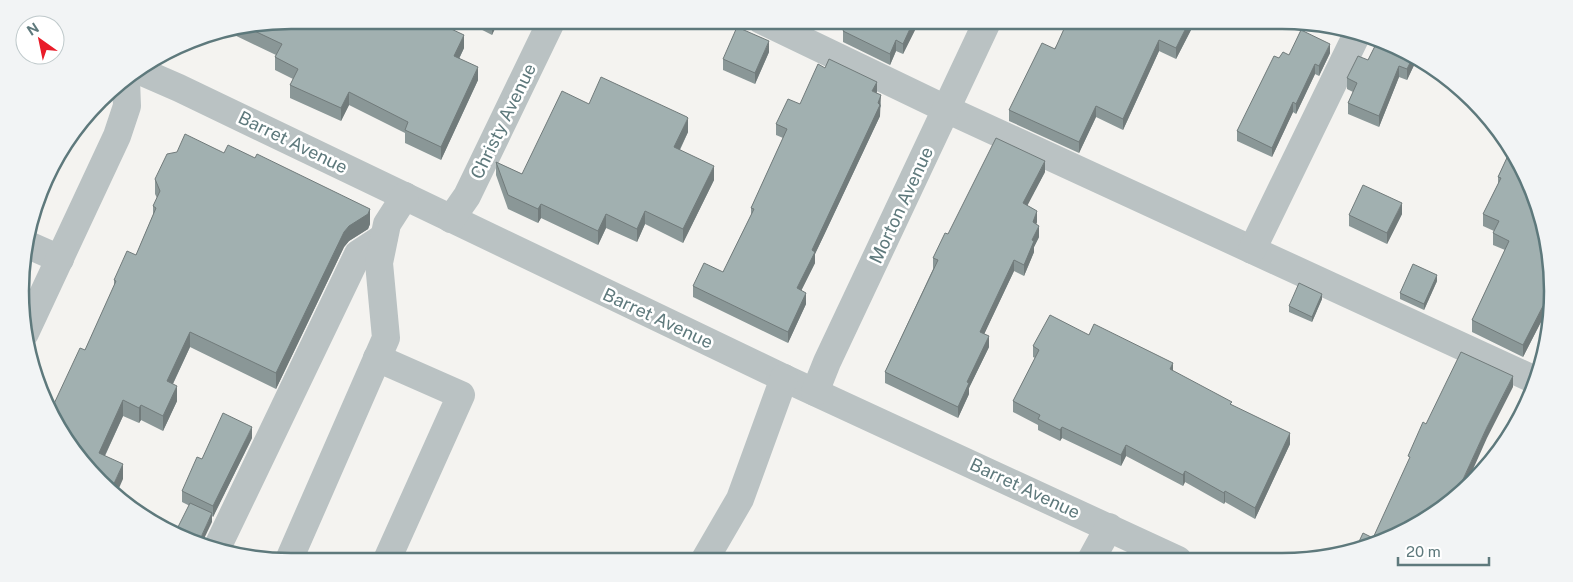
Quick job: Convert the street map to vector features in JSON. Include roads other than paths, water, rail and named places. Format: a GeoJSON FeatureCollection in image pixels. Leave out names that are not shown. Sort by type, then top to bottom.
{"type":"FeatureCollection","features":[{"type":"Feature","properties":{"kind":"street","name":"Christy Avenue"},"geometry":{"type":"LineString","coordinates":[[451,219],[467,196],[548,29]]}},
{"type":"Feature","properties":{"kind":"street"},"geometry":{"type":"LineString","coordinates":[[781,29],[946,109],[1529,377]]}},
{"type":"Feature","properties":{"kind":"street","name":"Morton Avenue"},"geometry":{"type":"LineString","coordinates":[[815,392],[827,362],[984,29]]}},
{"type":"Feature","properties":{"kind":"street"},"geometry":{"type":"LineString","coordinates":[[1252,250],[1354,39]]}},
{"type":"Feature","properties":{"kind":"street","name":"Barret Avenue"},"geometry":{"type":"LineString","coordinates":[[145,73],[784,378],[1163,553]]}},
{"type":"Feature","properties":{"kind":"street"},"geometry":{"type":"LineString","coordinates":[[31,321],[117,136],[127,106],[126,87]]}},
{"type":"Feature","properties":{"kind":"street"},"geometry":{"type":"LineString","coordinates":[[292,553],[386,338],[379,263],[387,224],[405,196]]}},
{"type":"Feature","properties":{"kind":"street"},"geometry":{"type":"LineString","coordinates":[[219,543],[358,254],[384,237]]}},
{"type":"Feature","properties":{"kind":"street"},"geometry":{"type":"LineString","coordinates":[[33,247],[60,259]]}},
{"type":"Feature","properties":{"kind":"street"},"geometry":{"type":"LineString","coordinates":[[377,358],[461,395],[390,553]]}},
{"type":"Feature","properties":{"kind":"street"},"geometry":{"type":"LineString","coordinates":[[709,553],[740,499],[784,378]]}},
{"type":"Feature","properties":{"kind":"street"},"geometry":{"type":"LineString","coordinates":[[1095,553],[1108,527]]}}]}
